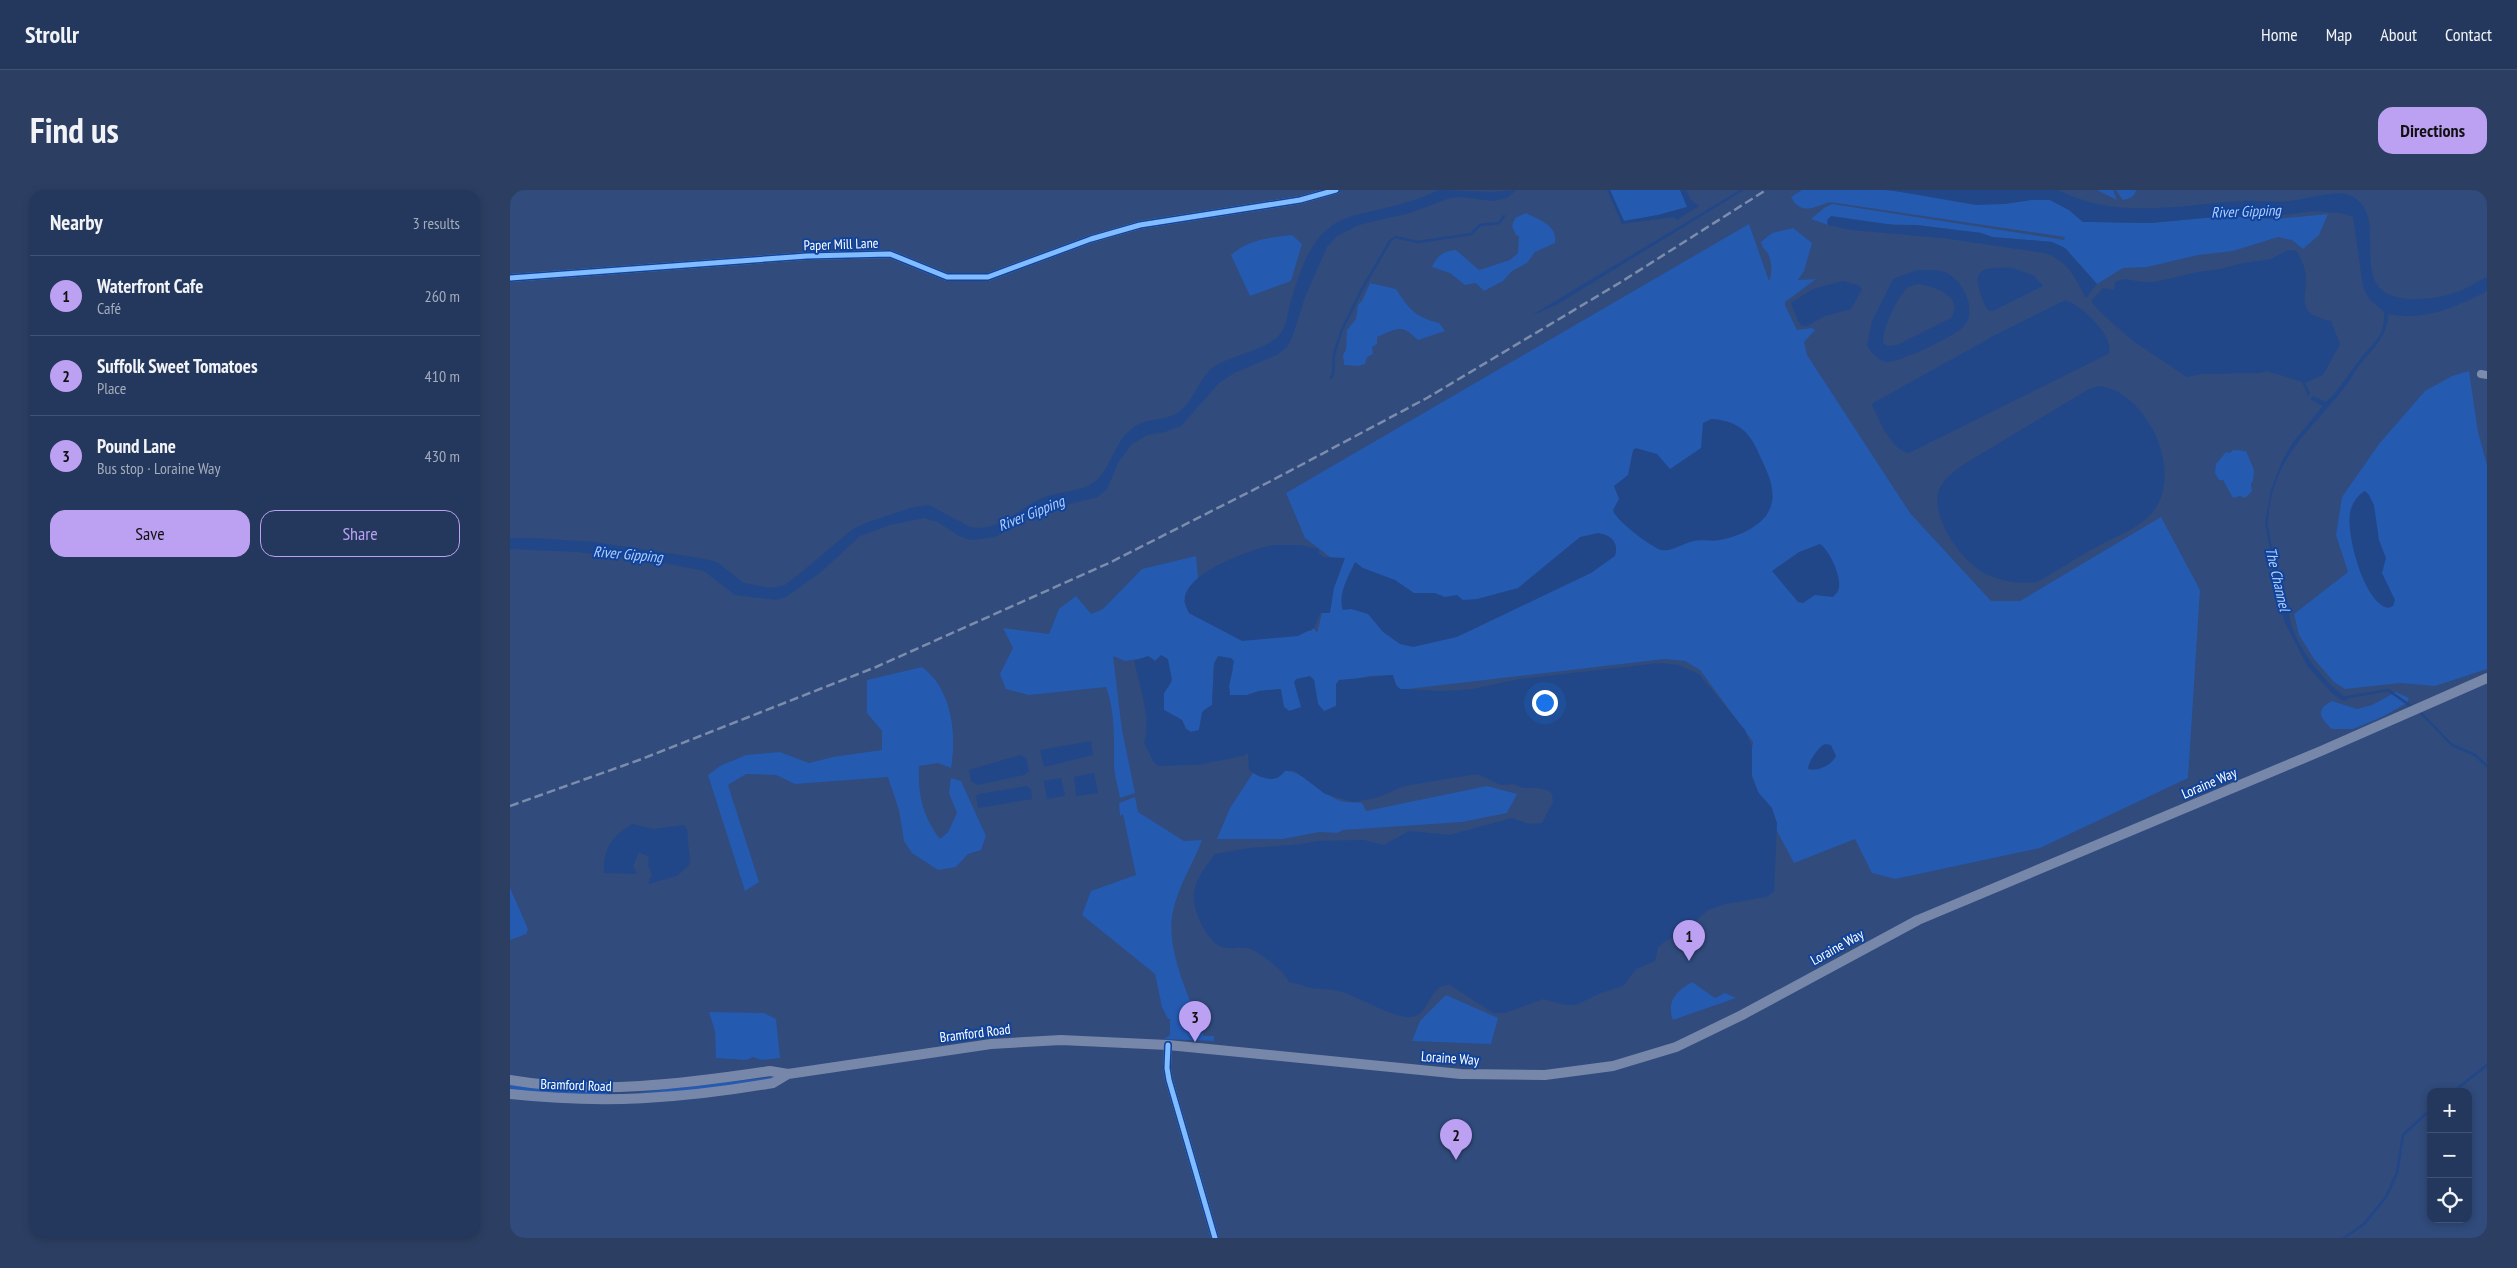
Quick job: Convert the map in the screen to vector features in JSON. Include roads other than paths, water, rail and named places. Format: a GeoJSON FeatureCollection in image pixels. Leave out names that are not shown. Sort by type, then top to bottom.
{"type":"FeatureCollection","features":[{"type":"Feature","properties":{"kind":"main road","name":"Loraine Way"},"geometry":{"type":"LineString","coordinates":[[1168,1045],[1460,1074],[1544,1075],[1613,1066],[1676,1047],[1742,1015],[1918,920],[2321,751],[2487,678]]}},
{"type":"Feature","properties":{"kind":"main road","name":"Bramford Road"},"geometry":{"type":"LineString","coordinates":[[510,1080],[573,1087],[626,1088],[693,1082],[770,1070],[788,1074],[1017,1041],[1085,1040],[1168,1045]]}},
{"type":"Feature","properties":{"kind":"main road","name":"Bramford Road"},"geometry":{"type":"LineString","coordinates":[[510,1094],[579,1100],[658,1099],[773,1083],[788,1074]]}},
{"type":"Feature","properties":{"kind":"street","name":"Paper Mill Lane"},"geometry":{"type":"LineString","coordinates":[[510,278],[807,256],[890,254],[947,277],[988,277],[1091,239],[1140,225],[1300,200],[1336,190]]}},
{"type":"Feature","properties":{"kind":"street"},"geometry":{"type":"LineString","coordinates":[[1168,1045],[1167,1068],[1169,1080],[1215,1238]]}},
{"type":"Feature","properties":{"kind":"water","name":"River Gipping"},"geometry":{"type":"Polygon","coordinates":[[[1439,190],[1492,192],[1516,190],[1507,198],[1494,201],[1459,197],[1450,198],[1410,213],[1359,225],[1337,236],[1327,247],[1305,297],[1292,338],[1287,347],[1277,355],[1234,373],[1219,383],[1181,426],[1165,432],[1147,435],[1132,444],[1118,463],[1107,489],[1098,497],[1045,510],[995,537],[972,540],[959,536],[938,522],[924,518],[890,525],[860,536],[821,572],[786,597],[776,600],[735,595],[704,571],[669,564],[577,552],[510,549],[510,538],[594,542],[717,562],[744,583],[771,588],[785,585],[853,529],[910,508],[929,505],[970,527],[981,528],[1000,523],[1045,497],[1080,489],[1093,483],[1103,473],[1123,438],[1134,427],[1145,422],[1169,417],[1180,411],[1185,407],[1211,369],[1275,339],[1281,333],[1284,326],[1304,263],[1315,243],[1329,228],[1350,217],[1408,202],[1439,190]]]}},
{"type":"Feature","properties":{"kind":"water"},"geometry":{"type":"Polygon","coordinates":[[[1607,190],[1610,190],[1624,221],[1658,215],[1687,207],[1680,190],[1686,190],[1691,200],[1699,206],[1677,220],[1674,217],[1622,224],[1607,190]]]}},
{"type":"Feature","properties":{"kind":"water"},"geometry":{"type":"Polygon","coordinates":[[[1740,190],[1744,190],[1556,305],[1532,315],[1740,190]]]}},
{"type":"Feature","properties":{"kind":"water","name":"River Gipping"},"geometry":{"type":"Polygon","coordinates":[[[1889,190],[2058,190],[2080,199],[2103,205],[2127,208],[2174,207],[2244,201],[2284,202],[2328,194],[2343,194],[2349,195],[2362,205],[2368,219],[2371,269],[2376,283],[2388,294],[2408,299],[2434,298],[2460,291],[2487,277],[2487,291],[2451,307],[2414,316],[2388,314],[2386,328],[2380,340],[2345,387],[2306,432],[2285,462],[2277,479],[2271,498],[2268,528],[2294,633],[2309,659],[2329,683],[2348,699],[2343,701],[2333,694],[2308,667],[2284,621],[2265,523],[2271,490],[2282,461],[2294,441],[2323,406],[2310,399],[2313,396],[2326,402],[2377,340],[2383,329],[2384,312],[2369,299],[2363,287],[2353,217],[2341,213],[2314,211],[2263,218],[2226,216],[2150,223],[2083,222],[2069,210],[2050,200],[1976,205],[1889,190]]]}},
{"type":"Feature","properties":{"kind":"water"},"geometry":{"type":"Polygon","coordinates":[[[1831,216],[1894,225],[1916,225],[1981,233],[1992,237],[2052,242],[2065,248],[2097,284],[2086,298],[2065,265],[2044,253],[1943,238],[1851,230],[1828,225],[1827,220],[1831,216]]]}},
{"type":"Feature","properties":{"kind":"water"},"geometry":{"type":"Polygon","coordinates":[[[2288,250],[2297,251],[2304,268],[2306,278],[2305,305],[2307,310],[2316,316],[2331,321],[2340,344],[2323,375],[2305,383],[2310,394],[2308,396],[2302,382],[2267,371],[2261,373],[2201,374],[2187,377],[2133,341],[2100,312],[2091,301],[2103,288],[2114,290],[2115,282],[2124,279],[2155,282],[2243,263],[2271,259],[2288,250]]]}},
{"type":"Feature","properties":{"kind":"water"},"geometry":{"type":"Polygon","coordinates":[[[2012,268],[2033,275],[2043,286],[1993,311],[1989,311],[1979,289],[1979,275],[1986,269],[2012,268]]]}},
{"type":"Feature","properties":{"kind":"water"},"geometry":{"type":"Polygon","coordinates":[[[1917,270],[1936,270],[1947,273],[1963,289],[1969,304],[1970,311],[1965,325],[1940,342],[1914,354],[1886,362],[1880,359],[1872,353],[1867,345],[1872,321],[1893,279],[1917,270]],[[1917,284],[1909,287],[1903,293],[1894,307],[1884,333],[1884,344],[1888,346],[1897,345],[1951,318],[1954,303],[1950,298],[1945,293],[1917,284]]]}},
{"type":"Feature","properties":{"kind":"water"},"geometry":{"type":"Polygon","coordinates":[[[1843,281],[1858,285],[1862,289],[1851,309],[1825,316],[1807,326],[1802,326],[1791,303],[1813,289],[1843,281]]]}},
{"type":"Feature","properties":{"kind":"water"},"geometry":{"type":"Polygon","coordinates":[[[2065,300],[2079,308],[2095,322],[2107,339],[2108,354],[1909,453],[1896,446],[1886,434],[1872,405],[1873,403],[1997,334],[2065,300]]]}},
{"type":"Feature","properties":{"kind":"water"},"geometry":{"type":"Polygon","coordinates":[[[2099,386],[2123,395],[2143,414],[2153,430],[2161,452],[2165,476],[2164,487],[2155,509],[2136,526],[2092,549],[2037,582],[2019,583],[2006,581],[1979,570],[1959,551],[1944,526],[1937,501],[1941,486],[1951,474],[1966,463],[2089,389],[2099,386]]]}},
{"type":"Feature","properties":{"kind":"water"},"geometry":{"type":"Polygon","coordinates":[[[1711,419],[1735,424],[1751,439],[1770,481],[1772,501],[1770,510],[1764,518],[1749,530],[1730,538],[1717,541],[1694,541],[1670,550],[1656,548],[1634,532],[1615,514],[1613,510],[1619,499],[1614,486],[1628,475],[1633,450],[1636,448],[1657,454],[1670,469],[1701,448],[1703,423],[1711,419]]]}},
{"type":"Feature","properties":{"kind":"water"},"geometry":{"type":"Polygon","coordinates":[[[2365,491],[2374,505],[2379,540],[2386,558],[2382,573],[2395,600],[2393,606],[2388,608],[2379,603],[2364,582],[2358,567],[2351,536],[2350,523],[2353,503],[2365,491]]]}},
{"type":"Feature","properties":{"kind":"water"},"geometry":{"type":"Polygon","coordinates":[[[1598,533],[1613,540],[1616,547],[1615,556],[1591,573],[1457,637],[1413,647],[1400,644],[1383,632],[1368,614],[1351,609],[1343,610],[1343,592],[1355,562],[1363,568],[1395,580],[1414,593],[1435,593],[1445,597],[1457,595],[1463,600],[1477,599],[1518,588],[1580,537],[1598,533]]]}},
{"type":"Feature","properties":{"kind":"water"},"geometry":{"type":"Polygon","coordinates":[[[1820,544],[1834,563],[1839,582],[1838,590],[1833,597],[1815,595],[1803,603],[1798,602],[1772,571],[1799,552],[1820,544]]]}},
{"type":"Feature","properties":{"kind":"water"},"geometry":{"type":"Polygon","coordinates":[[[1273,545],[1300,545],[1319,549],[1319,554],[1324,557],[1345,558],[1334,588],[1330,613],[1320,613],[1314,628],[1298,636],[1242,641],[1189,613],[1185,602],[1187,592],[1194,582],[1205,573],[1234,557],[1273,545]]]}},
{"type":"Feature","properties":{"kind":"water"},"geometry":{"type":"Polygon","coordinates":[[[1161,655],[1168,659],[1172,680],[1164,693],[1164,710],[1182,720],[1186,729],[1191,732],[1199,730],[1202,712],[1212,705],[1214,663],[1218,656],[1231,658],[1234,661],[1229,686],[1230,695],[1247,695],[1259,691],[1281,689],[1284,707],[1289,711],[1301,707],[1294,682],[1296,679],[1310,676],[1314,680],[1318,704],[1324,711],[1336,706],[1336,684],[1339,680],[1393,675],[1396,686],[1401,689],[1445,691],[1473,689],[1519,679],[1660,663],[1678,665],[1699,674],[1745,730],[1752,747],[1752,778],[1758,792],[1772,808],[1777,823],[1774,892],[1766,897],[1726,904],[1708,910],[1690,926],[1663,943],[1658,948],[1655,961],[1636,969],[1623,986],[1601,993],[1576,1005],[1565,1005],[1543,999],[1505,1013],[1493,1013],[1450,985],[1437,989],[1418,1015],[1404,1017],[1342,992],[1311,988],[1289,982],[1271,962],[1258,953],[1248,948],[1221,947],[1208,936],[1198,916],[1194,897],[1197,881],[1215,854],[1250,848],[1318,841],[1364,840],[1384,845],[1409,831],[1449,835],[1512,818],[1529,824],[1542,823],[1553,802],[1552,794],[1549,791],[1538,788],[1524,788],[1513,784],[1501,785],[1477,774],[1404,786],[1376,798],[1353,802],[1325,794],[1295,771],[1285,771],[1273,779],[1259,776],[1249,770],[1248,753],[1243,756],[1197,765],[1158,766],[1153,761],[1144,743],[1147,724],[1146,713],[1134,661],[1148,656],[1155,661],[1161,655]]]}},
{"type":"Feature","properties":{"kind":"water"},"geometry":{"type":"Polygon","coordinates":[[[1091,741],[1093,755],[1044,767],[1040,750],[1091,741]]]}},
{"type":"Feature","properties":{"kind":"water"},"geometry":{"type":"Polygon","coordinates":[[[1825,744],[1831,745],[1836,756],[1834,759],[1820,769],[1808,769],[1814,755],[1825,744]]]}},
{"type":"Feature","properties":{"kind":"water"},"geometry":{"type":"Polygon","coordinates":[[[1020,755],[1026,758],[1029,771],[1024,775],[978,785],[971,781],[969,770],[1020,755]]]}},
{"type":"Feature","properties":{"kind":"water"},"geometry":{"type":"Polygon","coordinates":[[[1094,773],[1098,793],[1076,796],[1074,777],[1094,773]]]}},
{"type":"Feature","properties":{"kind":"water"},"geometry":{"type":"Polygon","coordinates":[[[1061,778],[1065,796],[1047,799],[1044,781],[1061,778]]]}},
{"type":"Feature","properties":{"kind":"water"},"geometry":{"type":"Polygon","coordinates":[[[1027,786],[1031,789],[1032,799],[978,808],[976,796],[979,794],[1027,786]]]}},
{"type":"Feature","properties":{"kind":"water"},"geometry":{"type":"Polygon","coordinates":[[[632,824],[653,829],[684,825],[687,829],[690,864],[677,876],[648,884],[652,875],[648,864],[649,857],[639,852],[633,866],[637,874],[604,873],[605,857],[610,844],[632,824]]]}},
{"type":"Feature","properties":{"kind":"waterway"},"geometry":{"type":"LineString","coordinates":[[1331,378],[1334,354],[1341,332],[1361,291],[1390,241],[1395,237],[1418,242],[1471,234],[1480,225],[1499,223],[1504,216]]}},
{"type":"Feature","properties":{"kind":"waterway","name":"The Channel"},"geometry":{"type":"LineString","coordinates":[[2343,698],[2388,690],[2412,707]]}},
{"type":"Feature","properties":{"kind":"waterway","name":"The Channel"},"geometry":{"type":"LineString","coordinates":[[2419,711],[2452,745],[2475,755],[2487,766]]}},
{"type":"Feature","properties":{"kind":"waterway","name":"The Channel"},"geometry":{"type":"LineString","coordinates":[[2458,1088],[2487,1065]]}},
{"type":"Feature","properties":{"kind":"waterway","name":"The Channel"},"geometry":{"type":"LineString","coordinates":[[2344,1238],[2364,1224],[2386,1197],[2397,1173],[2403,1135],[2427,1113]]}},
{"type":"Feature","properties":{"kind":"railway"},"geometry":{"type":"LineString","coordinates":[[510,806],[639,760],[876,667],[1109,563],[1269,482],[1427,398],[1621,282],[1766,190]]}},
{"type":"Feature","properties":{"kind":"place","name":"Waterfront Cafe"},"geometry":{"type":"Point","coordinates":[1689,961]}},
{"type":"Feature","properties":{"kind":"place","name":"Pound Lane"},"geometry":{"type":"Point","coordinates":[1195,1042]}},
{"type":"Feature","properties":{"kind":"place","name":"Suffolk Sweet Tomatoes"},"geometry":{"type":"Point","coordinates":[1456,1160]}}]}
